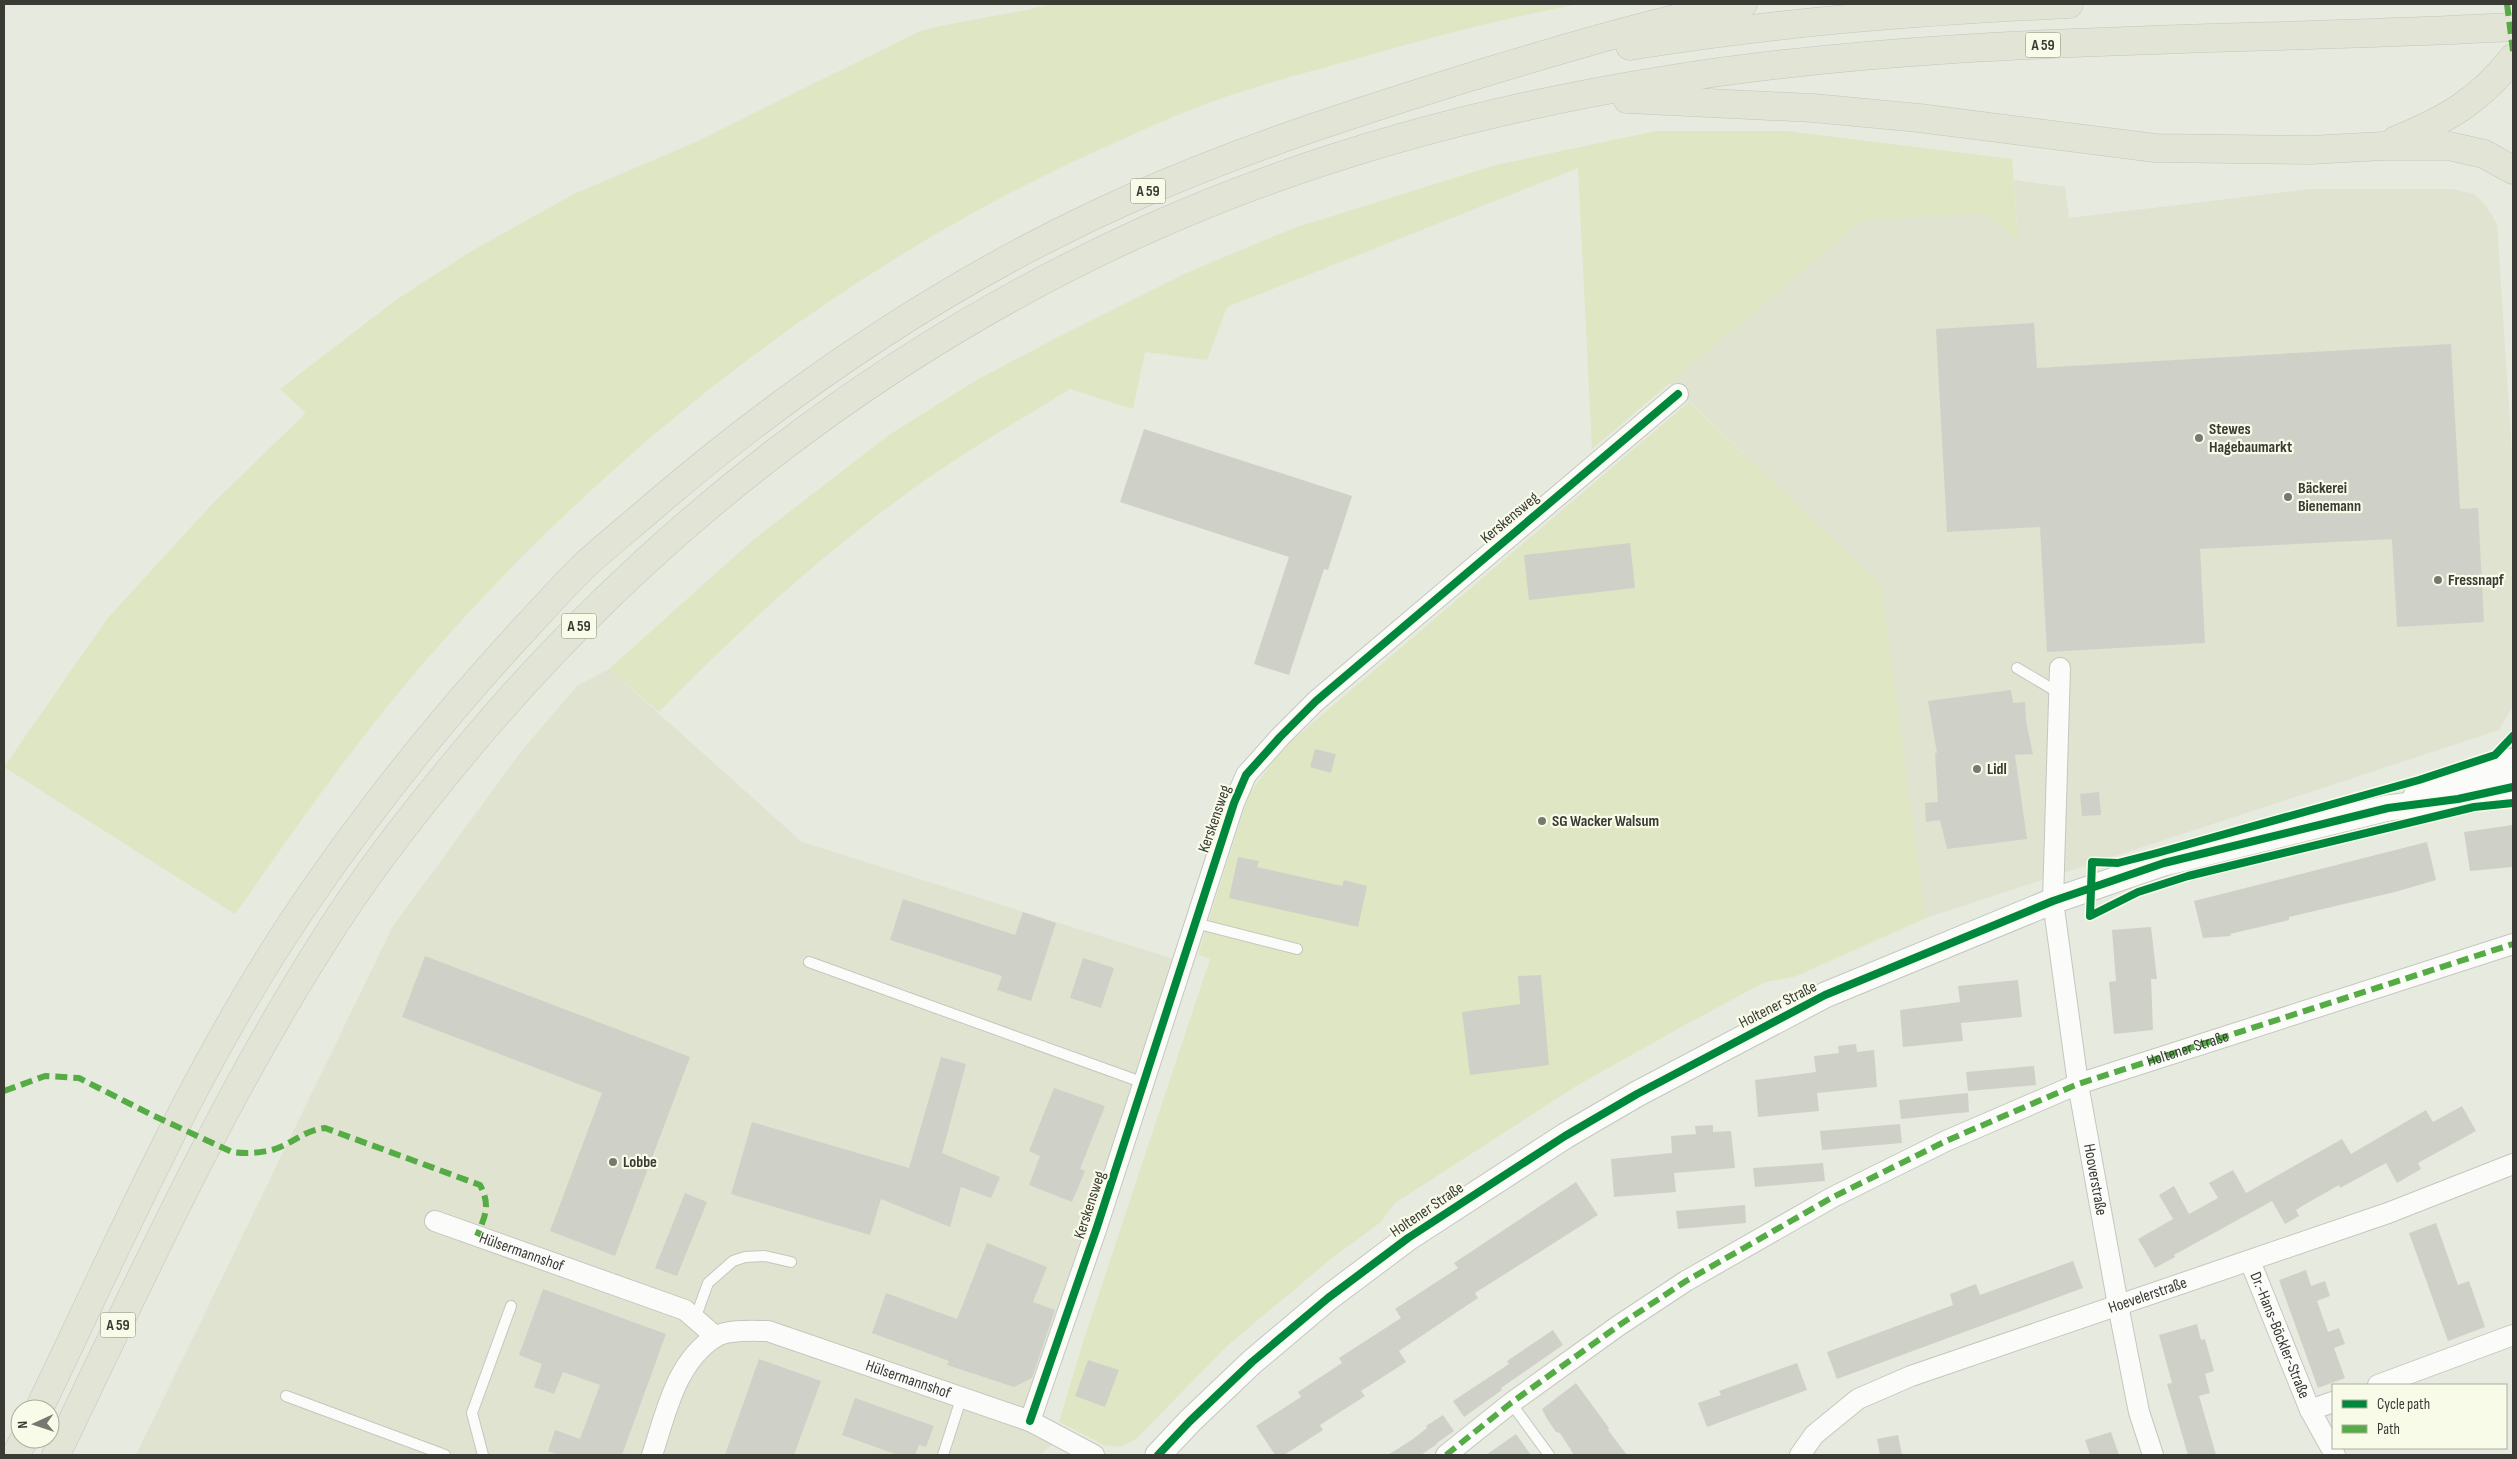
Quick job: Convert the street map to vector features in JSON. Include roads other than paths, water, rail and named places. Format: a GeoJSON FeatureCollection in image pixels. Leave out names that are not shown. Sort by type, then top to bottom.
{"type":"FeatureCollection","features":[{"type":"Feature","properties":{"kind":"highway"},"geometry":{"type":"LineString","coordinates":[[1475,76],[1585,41],[1696,13],[1743,4]]}},
{"type":"Feature","properties":{"kind":"highway","name":"A 59"},"geometry":{"type":"LineString","coordinates":[[43,1399],[150,1178],[241,1005],[302,908],[378,800],[483,674],[585,565],[721,448],[854,352],[946,294],[1055,234],[1133,197],[1233,156],[1351,113],[1475,76],[1592,52],[1700,35],[1789,24],[1954,10],[2069,4]]}},
{"type":"Feature","properties":{"kind":"highway","name":"A 59"},"geometry":{"type":"LineString","coordinates":[[56,1455],[180,1196],[222,1116],[336,922],[406,822],[508,700],[615,588],[740,478],[862,389],[963,325],[1068,268],[1147,230],[1243,190],[1363,150],[1484,116],[1576,97],[1706,74],[1811,62],[1955,50],[2513,27]]}},
{"type":"Feature","properties":{"kind":"highway"},"geometry":{"type":"LineString","coordinates":[[2383,146],[2453,114],[2478,97],[2513,58]]}},
{"type":"Feature","properties":{"kind":"highway"},"geometry":{"type":"LineString","coordinates":[[1576,97],[1813,108],[1919,118],[2156,148],[2301,150],[2383,146],[2449,146],[2484,154],[2513,170]]}},
{"type":"Feature","properties":{"kind":"street","name":"Kerskensweg"},"geometry":{"type":"LineString","coordinates":[[1030,1421],[1098,1227],[1234,803],[1246,775],[1280,736],[1316,701],[1678,394]]}},
{"type":"Feature","properties":{"kind":"street"},"geometry":{"type":"LineString","coordinates":[[2054,901],[2060,668]]}},
{"type":"Feature","properties":{"kind":"street","name":"Holtener Straße"},"geometry":{"type":"LineString","coordinates":[[2388,808],[2452,780],[2513,761]]}},
{"type":"Feature","properties":{"kind":"street","name":"Holtener Straße"},"geometry":{"type":"LineString","coordinates":[[1158,1455],[1190,1421],[1252,1362],[1328,1298],[1408,1238],[1564,1136],[1637,1094],[1825,995],[2054,901],[2164,863],[2388,808],[2458,799],[2513,787]]}},
{"type":"Feature","properties":{"kind":"street","name":"Hooverstraße"},"geometry":{"type":"LineString","coordinates":[[2054,901],[2078,1084],[2139,1412],[2153,1455]]}},
{"type":"Feature","properties":{"kind":"street","name":"Holtener Straße"},"geometry":{"type":"LineString","coordinates":[[1446,1455],[1511,1404],[1618,1326],[1757,1239],[1833,1197],[1946,1141],[2078,1084],[2513,944]]}},
{"type":"Feature","properties":{"kind":"street","name":"Hoevelerstraße"},"geometry":{"type":"LineString","coordinates":[[1800,1455],[1814,1435],[1858,1399],[1911,1376],[2388,1213],[2513,1164]]}},
{"type":"Feature","properties":{"kind":"street","name":"Hülsermannshof"},"geometry":{"type":"LineString","coordinates":[[435,1221],[685,1310],[716,1336],[743,1331],[768,1331],[962,1396],[1030,1421],[1094,1455]]}},
{"type":"Feature","properties":{"kind":"street","name":"Dr.-Hans-Böckler-Straße"},"geometry":{"type":"LineString","coordinates":[[2250,1261],[2310,1410],[2335,1455]]}},
{"type":"Feature","properties":{"kind":"street"},"geometry":{"type":"LineString","coordinates":[[2381,1384],[2513,1335]]}},
{"type":"Feature","properties":{"kind":"street"},"geometry":{"type":"LineString","coordinates":[[652,1455],[680,1375],[694,1356],[716,1336]]}},
{"type":"Feature","properties":{"kind":"street","name":"Dr.-Hans-Böckler-Straße"},"geometry":{"type":"LineString","coordinates":[[2310,1410],[2332,1402]]}},
{"type":"Feature","properties":{"kind":"lane"},"geometry":{"type":"LineString","coordinates":[[2016,668],[2060,693]]}},
{"type":"Feature","properties":{"kind":"lane"},"geometry":{"type":"LineString","coordinates":[[1195,923],[1297,949]]}},
{"type":"Feature","properties":{"kind":"lane"},"geometry":{"type":"LineString","coordinates":[[809,962],[1144,1083]]}},
{"type":"Feature","properties":{"kind":"lane"},"geometry":{"type":"LineString","coordinates":[[696,1319],[708,1283],[733,1261],[745,1257],[765,1256],[791,1262]]}},
{"type":"Feature","properties":{"kind":"lane"},"geometry":{"type":"LineString","coordinates":[[483,1455],[472,1413],[511,1306]]}},
{"type":"Feature","properties":{"kind":"lane"},"geometry":{"type":"LineString","coordinates":[[286,1396],[445,1455]]}},
{"type":"Feature","properties":{"kind":"lane"},"geometry":{"type":"LineString","coordinates":[[943,1455],[962,1396]]}},
{"type":"Feature","properties":{"kind":"lane"},"geometry":{"type":"LineString","coordinates":[[1511,1404],[1549,1455]]}},
{"type":"Feature","properties":{"kind":"place","name":"Stewes Hagebaumarkt"},"geometry":{"type":"Point","coordinates":[2199,438]}},
{"type":"Feature","properties":{"kind":"place","name":"Bäckerei Bienemann"},"geometry":{"type":"Point","coordinates":[2288,497]}},
{"type":"Feature","properties":{"kind":"place","name":"Fressnapf"},"geometry":{"type":"Point","coordinates":[2438,580]}},
{"type":"Feature","properties":{"kind":"place","name":"Lidl"},"geometry":{"type":"Point","coordinates":[1977,769]}},
{"type":"Feature","properties":{"kind":"place","name":"SG Wacker Walsum"},"geometry":{"type":"Point","coordinates":[1542,821]}},
{"type":"Feature","properties":{"kind":"place","name":"Lobbe"},"geometry":{"type":"Point","coordinates":[613,1162]}}]}
